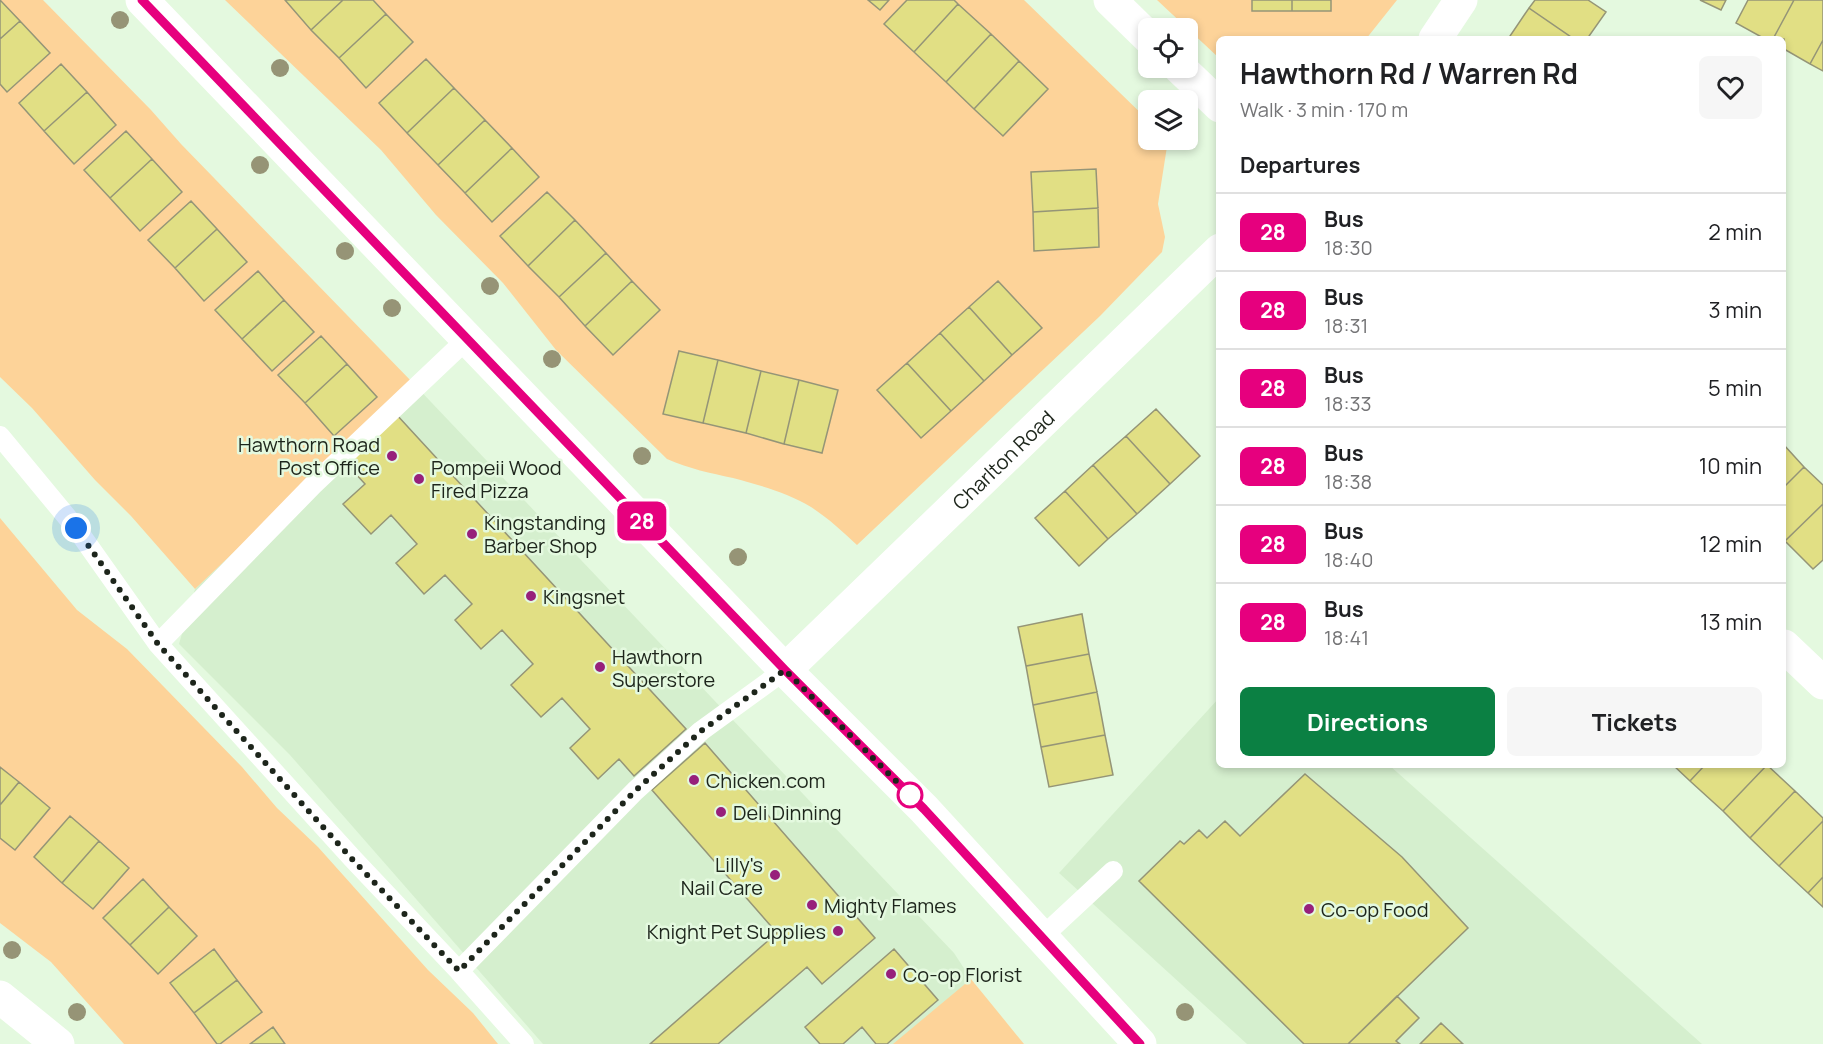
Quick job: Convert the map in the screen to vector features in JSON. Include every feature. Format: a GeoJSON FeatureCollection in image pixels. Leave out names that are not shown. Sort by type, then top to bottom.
{"type":"FeatureCollection","features":[{"type":"Feature","properties":{"kind":"street"},"geometry":{"type":"LineString","coordinates":[[142,0],[785,670],[924,809],[1042,937],[1132,1040]]}},
{"type":"Feature","properties":{"kind":"street"},"geometry":{"type":"LineString","coordinates":[[1110,0],[1138,27]]}},
{"type":"Feature","properties":{"kind":"street"},"geometry":{"type":"LineString","coordinates":[[1437,36],[1461,0]]}},
{"type":"Feature","properties":{"kind":"street"},"geometry":{"type":"LineString","coordinates":[[1191,78],[1216,102]]}},
{"type":"Feature","properties":{"kind":"street","name":"Charlton Road"},"geometry":{"type":"LineString","coordinates":[[785,670],[1216,254]]}},
{"type":"Feature","properties":{"kind":"street"},"geometry":{"type":"LineString","coordinates":[[1786,647],[1823,683]]}},
{"type":"Feature","properties":{"kind":"street"},"geometry":{"type":"LineString","coordinates":[[0,997],[58,1044]]}},
{"type":"Feature","properties":{"kind":"lane"},"geometry":{"type":"LineString","coordinates":[[158,644],[313,485],[467,339]]}},
{"type":"Feature","properties":{"kind":"lane"},"geometry":{"type":"LineString","coordinates":[[0,436],[76,528],[158,644],[352,859],[459,971],[524,1044]]}},
{"type":"Feature","properties":{"kind":"lane"},"geometry":{"type":"LineString","coordinates":[[459,971],[644,784],[701,731],[785,670]]}},
{"type":"Feature","properties":{"kind":"lane"},"geometry":{"type":"LineString","coordinates":[[1042,937],[1113,871]]}},
{"type":"Feature","properties":{"kind":"shaded area"},"geometry":{"type":"Polygon","coordinates":[[[0,0],[43,0],[413,383],[195,589],[32,408],[0,377],[0,0]]]}},
{"type":"Feature","properties":{"kind":"shaded area"},"geometry":{"type":"Polygon","coordinates":[[[225,0],[1024,0],[1138,110],[1138,150],[1166,150],[1158,204],[1165,237],[1162,252],[1100,316],[857,545],[811,507],[793,498],[667,459],[556,350],[503,283],[436,215],[381,150],[225,0]]]}},
{"type":"Feature","properties":{"kind":"shaded area"},"geometry":{"type":"Polygon","coordinates":[[[1157,0],[1397,0],[1368,36],[1216,36],[1216,55],[1198,38],[1198,18],[1176,18],[1157,0]]]}},
{"type":"Feature","properties":{"kind":"shaded area"},"geometry":{"type":"Polygon","coordinates":[[[413,383],[954,953],[971,979],[899,1044],[543,1044],[290,755],[179,644],[195,589],[413,383]]]}},
{"type":"Feature","properties":{"kind":"shaded area"},"geometry":{"type":"Polygon","coordinates":[[[0,518],[77,610],[127,649],[242,767],[277,808],[318,847],[428,970],[473,1013],[498,1044],[124,1044],[51,962],[0,923],[0,518]]]}},
{"type":"Feature","properties":{"kind":"shaded area"},"geometry":{"type":"Polygon","coordinates":[[[1216,701],[1216,768],[1392,768],[1702,1044],[1247,1044],[1059,873],[1216,701]]]}},
{"type":"Feature","properties":{"kind":"shaded area"},"geometry":{"type":"Polygon","coordinates":[[[971,979],[1024,1044],[893,1044],[971,979]]]}},
{"type":"Feature","properties":{"kind":"building"},"geometry":{"type":"Polygon","coordinates":[[[0,0],[20,21],[0,39],[0,0]]]}},
{"type":"Feature","properties":{"kind":"building"},"geometry":{"type":"Polygon","coordinates":[[[285,0],[343,0],[311,30],[285,0]]]}},
{"type":"Feature","properties":{"kind":"building"},"geometry":{"type":"Polygon","coordinates":[[[343,0],[373,0],[386,14],[339,58],[311,30],[343,0]]]}},
{"type":"Feature","properties":{"kind":"building"},"geometry":{"type":"Polygon","coordinates":[[[868,0],[889,0],[880,10],[868,0]]]}},
{"type":"Feature","properties":{"kind":"building"},"geometry":{"type":"Polygon","coordinates":[[[907,0],[954,0],[958,4],[914,52],[884,24],[907,0]]]}},
{"type":"Feature","properties":{"kind":"building"},"geometry":{"type":"Polygon","coordinates":[[[1252,0],[1292,0],[1292,11],[1252,11],[1252,0]]]}},
{"type":"Feature","properties":{"kind":"building"},"geometry":{"type":"Polygon","coordinates":[[[1292,0],[1331,0],[1331,11],[1292,11],[1292,0]]]}},
{"type":"Feature","properties":{"kind":"building"},"geometry":{"type":"Polygon","coordinates":[[[1535,0],[1588,0],[1606,12],[1589,36],[1570,36],[1529,8],[1535,0]]]}},
{"type":"Feature","properties":{"kind":"building"},"geometry":{"type":"Polygon","coordinates":[[[1700,0],[1726,0],[1721,10],[1700,0]]]}},
{"type":"Feature","properties":{"kind":"building"},"geometry":{"type":"Polygon","coordinates":[[[1748,0],[1794,0],[1775,36],[1760,36],[1736,23],[1748,0]]]}},
{"type":"Feature","properties":{"kind":"building"},"geometry":{"type":"Polygon","coordinates":[[[1794,0],[1823,0],[1823,40],[1810,64],[1786,50],[1786,36],[1775,36],[1794,0]]]}},
{"type":"Feature","properties":{"kind":"building"},"geometry":{"type":"Polygon","coordinates":[[[958,4],[991,34],[946,82],[914,52],[958,4]]]}},
{"type":"Feature","properties":{"kind":"building"},"geometry":{"type":"Polygon","coordinates":[[[1529,8],[1570,36],[1510,36],[1529,8]]]}},
{"type":"Feature","properties":{"kind":"building"},"geometry":{"type":"Polygon","coordinates":[[[386,14],[413,42],[366,88],[339,58],[386,14]]]}},
{"type":"Feature","properties":{"kind":"building"},"geometry":{"type":"Polygon","coordinates":[[[20,21],[50,53],[7,92],[0,84],[0,39],[20,21]]]}},
{"type":"Feature","properties":{"kind":"building"},"geometry":{"type":"Polygon","coordinates":[[[991,34],[1019,61],[974,109],[946,82],[991,34]]]}},
{"type":"Feature","properties":{"kind":"building"},"geometry":{"type":"Polygon","coordinates":[[[1823,40],[1823,71],[1810,64],[1823,40]]]}},
{"type":"Feature","properties":{"kind":"building"},"geometry":{"type":"Polygon","coordinates":[[[426,59],[454,88],[407,133],[379,103],[426,59]]]}},
{"type":"Feature","properties":{"kind":"building"},"geometry":{"type":"Polygon","coordinates":[[[1019,61],[1048,89],[1003,136],[974,109],[1019,61]]]}},
{"type":"Feature","properties":{"kind":"building"},"geometry":{"type":"Polygon","coordinates":[[[61,64],[87,92],[44,131],[19,103],[61,64]]]}},
{"type":"Feature","properties":{"kind":"building"},"geometry":{"type":"Polygon","coordinates":[[[454,88],[485,120],[438,165],[407,133],[454,88]]]}},
{"type":"Feature","properties":{"kind":"building"},"geometry":{"type":"Polygon","coordinates":[[[87,92],[116,125],[74,164],[44,131],[87,92]]]}},
{"type":"Feature","properties":{"kind":"building"},"geometry":{"type":"Polygon","coordinates":[[[485,120],[512,148],[465,193],[438,165],[485,120]]]}},
{"type":"Feature","properties":{"kind":"building"},"geometry":{"type":"Polygon","coordinates":[[[126,131],[152,159],[110,198],[84,170],[126,131]]]}},
{"type":"Feature","properties":{"kind":"building"},"geometry":{"type":"Polygon","coordinates":[[[512,148],[539,177],[492,222],[465,193],[512,148]]]}},
{"type":"Feature","properties":{"kind":"building"},"geometry":{"type":"Polygon","coordinates":[[[152,159],[182,192],[140,231],[110,198],[152,159]]]}},
{"type":"Feature","properties":{"kind":"building"},"geometry":{"type":"Polygon","coordinates":[[[1096,169],[1098,208],[1033,212],[1031,172],[1096,169]]]}},
{"type":"Feature","properties":{"kind":"building"},"geometry":{"type":"Polygon","coordinates":[[[547,192],[575,220],[528,266],[500,236],[547,192]]]}},
{"type":"Feature","properties":{"kind":"building"},"geometry":{"type":"Polygon","coordinates":[[[191,201],[217,229],[175,268],[148,240],[191,201]]]}},
{"type":"Feature","properties":{"kind":"building"},"geometry":{"type":"Polygon","coordinates":[[[1098,208],[1099,247],[1034,251],[1033,212],[1098,208]]]}},
{"type":"Feature","properties":{"kind":"building"},"geometry":{"type":"Polygon","coordinates":[[[575,220],[606,253],[559,297],[528,266],[575,220]]]}},
{"type":"Feature","properties":{"kind":"building"},"geometry":{"type":"Polygon","coordinates":[[[217,229],[247,262],[204,301],[175,268],[217,229]]]}},
{"type":"Feature","properties":{"kind":"building"},"geometry":{"type":"Polygon","coordinates":[[[606,253],[632,281],[585,326],[559,297],[606,253]]]}},
{"type":"Feature","properties":{"kind":"building"},"geometry":{"type":"Polygon","coordinates":[[[258,271],[284,300],[242,339],[215,310],[258,271]]]}},
{"type":"Feature","properties":{"kind":"building"},"geometry":{"type":"Polygon","coordinates":[[[632,281],[660,310],[613,355],[585,326],[632,281]]]}},
{"type":"Feature","properties":{"kind":"building"},"geometry":{"type":"Polygon","coordinates":[[[998,281],[1042,328],[1012,355],[969,307],[998,281]]]}},
{"type":"Feature","properties":{"kind":"building"},"geometry":{"type":"Polygon","coordinates":[[[284,300],[314,332],[272,371],[242,339],[284,300]]]}},
{"type":"Feature","properties":{"kind":"building"},"geometry":{"type":"Polygon","coordinates":[[[969,307],[1012,355],[984,381],[940,333],[969,307]]]}},
{"type":"Feature","properties":{"kind":"building"},"geometry":{"type":"Polygon","coordinates":[[[940,333],[984,381],[951,411],[907,363],[940,333]]]}},
{"type":"Feature","properties":{"kind":"building"},"geometry":{"type":"Polygon","coordinates":[[[321,336],[347,364],[305,403],[278,375],[321,336]]]}},
{"type":"Feature","properties":{"kind":"building"},"geometry":{"type":"Polygon","coordinates":[[[679,351],[718,360],[703,423],[663,414],[679,351]]]}},
{"type":"Feature","properties":{"kind":"building"},"geometry":{"type":"Polygon","coordinates":[[[718,360],[761,371],[746,433],[703,423],[718,360]]]}},
{"type":"Feature","properties":{"kind":"building"},"geometry":{"type":"Polygon","coordinates":[[[907,363],[951,411],[921,438],[877,390],[907,363]]]}},
{"type":"Feature","properties":{"kind":"building"},"geometry":{"type":"Polygon","coordinates":[[[347,364],[377,397],[334,436],[305,403],[347,364]]]}},
{"type":"Feature","properties":{"kind":"building"},"geometry":{"type":"Polygon","coordinates":[[[761,371],[799,380],[784,444],[746,433],[761,371]]]}},
{"type":"Feature","properties":{"kind":"building"},"geometry":{"type":"Polygon","coordinates":[[[799,380],[838,390],[822,453],[784,444],[799,380]]]}},
{"type":"Feature","properties":{"kind":"building"},"geometry":{"type":"Polygon","coordinates":[[[1156,409],[1200,456],[1170,484],[1126,436],[1156,409]]]}},
{"type":"Feature","properties":{"kind":"building"},"geometry":{"type":"Polygon","coordinates":[[[396,414],[686,729],[634,776],[619,759],[598,779],[570,748],[590,729],[562,698],[541,717],[511,685],[533,664],[502,630],[481,649],[455,620],[472,604],[445,575],[424,594],[396,563],[417,544],[391,515],[371,534],[343,504],[365,484],[344,461],[396,414]]]}},
{"type":"Feature","properties":{"kind":"building"},"geometry":{"type":"Polygon","coordinates":[[[1126,436],[1170,484],[1137,514],[1093,465],[1126,436]]]}},
{"type":"Feature","properties":{"kind":"building"},"geometry":{"type":"Polygon","coordinates":[[[1786,447],[1804,467],[1786,485],[1786,447]]]}},
{"type":"Feature","properties":{"kind":"building"},"geometry":{"type":"Polygon","coordinates":[[[1093,465],[1137,514],[1108,539],[1065,491],[1093,465]]]}},
{"type":"Feature","properties":{"kind":"building"},"geometry":{"type":"Polygon","coordinates":[[[1804,467],[1823,485],[1823,504],[1786,540],[1786,485],[1804,467]]]}},
{"type":"Feature","properties":{"kind":"building"},"geometry":{"type":"Polygon","coordinates":[[[1065,491],[1108,539],[1079,566],[1035,518],[1065,491]]]}},
{"type":"Feature","properties":{"kind":"building"},"geometry":{"type":"Polygon","coordinates":[[[1823,504],[1823,560],[1813,569],[1786,540],[1823,504]]]}},
{"type":"Feature","properties":{"kind":"building"},"geometry":{"type":"Polygon","coordinates":[[[1082,614],[1089,654],[1026,666],[1018,627],[1082,614]]]}},
{"type":"Feature","properties":{"kind":"building"},"geometry":{"type":"Polygon","coordinates":[[[1089,654],[1097,692],[1033,705],[1026,666],[1089,654]]]}},
{"type":"Feature","properties":{"kind":"building"},"geometry":{"type":"Polygon","coordinates":[[[1097,692],[1105,735],[1041,747],[1033,705],[1097,692]]]}},
{"type":"Feature","properties":{"kind":"building"},"geometry":{"type":"Polygon","coordinates":[[[1105,735],[1113,775],[1049,787],[1041,747],[1105,735]]]}},
{"type":"Feature","properties":{"kind":"building"},"geometry":{"type":"Polygon","coordinates":[[[705,743],[875,938],[822,984],[807,967],[718,1044],[650,1044],[777,933],[652,790],[705,743]]]}},
{"type":"Feature","properties":{"kind":"building"},"geometry":{"type":"Polygon","coordinates":[[[0,767],[19,782],[0,805],[0,767]]]}},
{"type":"Feature","properties":{"kind":"building"},"geometry":{"type":"Polygon","coordinates":[[[1676,768],[1702,768],[1690,781],[1676,768]]]}},
{"type":"Feature","properties":{"kind":"building"},"geometry":{"type":"Polygon","coordinates":[[[1702,768],[1764,768],[1723,811],[1690,781],[1702,768]]]}},
{"type":"Feature","properties":{"kind":"building"},"geometry":{"type":"Polygon","coordinates":[[[1764,768],[1770,768],[1795,791],[1750,838],[1723,811],[1764,768]]]}},
{"type":"Feature","properties":{"kind":"building","name":"Co-op Food"},"geometry":{"type":"Polygon","coordinates":[[[1305,774],[1402,857],[1468,928],[1348,1044],[1304,1044],[1139,881],[1180,841],[1184,844],[1199,830],[1207,838],[1225,821],[1240,836],[1305,774]]]}},
{"type":"Feature","properties":{"kind":"building"},"geometry":{"type":"Polygon","coordinates":[[[19,782],[50,808],[15,850],[0,838],[0,805],[19,782]]]}},
{"type":"Feature","properties":{"kind":"building"},"geometry":{"type":"Polygon","coordinates":[[[1795,791],[1823,818],[1823,821],[1779,866],[1750,838],[1795,791]]]}},
{"type":"Feature","properties":{"kind":"building"},"geometry":{"type":"Polygon","coordinates":[[[70,816],[99,841],[62,883],[34,857],[70,816]]]}},
{"type":"Feature","properties":{"kind":"building"},"geometry":{"type":"Polygon","coordinates":[[[1823,821],[1823,877],[1808,893],[1779,866],[1823,821]]]}},
{"type":"Feature","properties":{"kind":"building"},"geometry":{"type":"Polygon","coordinates":[[[99,841],[129,868],[93,909],[62,883],[99,841]]]}},
{"type":"Feature","properties":{"kind":"building"},"geometry":{"type":"Polygon","coordinates":[[[1823,877],[1823,907],[1808,893],[1823,877]]]}},
{"type":"Feature","properties":{"kind":"building"},"geometry":{"type":"Polygon","coordinates":[[[143,879],[169,907],[130,945],[103,918],[143,879]]]}},
{"type":"Feature","properties":{"kind":"building"},"geometry":{"type":"Polygon","coordinates":[[[169,907],[197,936],[158,974],[130,945],[169,907]]]}},
{"type":"Feature","properties":{"kind":"building"},"geometry":{"type":"Polygon","coordinates":[[[214,949],[237,980],[194,1013],[170,983],[214,949]]]}},
{"type":"Feature","properties":{"kind":"building","name":"Co-op Florist"},"geometry":{"type":"Polygon","coordinates":[[[894,949],[938,1000],[887,1044],[876,1044],[862,1027],[843,1044],[820,1044],[805,1027],[894,949]]]}},
{"type":"Feature","properties":{"kind":"building"},"geometry":{"type":"Polygon","coordinates":[[[237,980],[262,1012],[217,1044],[194,1013],[237,980]]]}},
{"type":"Feature","properties":{"kind":"building"},"geometry":{"type":"Polygon","coordinates":[[[1397,996],[1419,1018],[1396,1041],[1400,1044],[1348,1044],[1397,996]]]}},
{"type":"Feature","properties":{"kind":"building"},"geometry":{"type":"Polygon","coordinates":[[[1441,1023],[1463,1044],[1420,1044],[1441,1023]]]}},
{"type":"Feature","properties":{"kind":"building"},"geometry":{"type":"Polygon","coordinates":[[[273,1027],[285,1044],[250,1044],[273,1027]]]}},
{"type":"Feature","properties":{"kind":"bus line","name":"28"},"geometry":{"type":"LineString","coordinates":[[142,0],[785,670],[924,809],[1140,1044]]}},
{"type":"Feature","properties":{"kind":"place","name":"Hawthorn Road Post Office"},"geometry":{"type":"Point","coordinates":[392,456]}},
{"type":"Feature","properties":{"kind":"place","name":"Pompeii Wood Fired Pizza"},"geometry":{"type":"Point","coordinates":[419,479]}},
{"type":"Feature","properties":{"kind":"place","name":"Kingstanding Barber Shop"},"geometry":{"type":"Point","coordinates":[472,534]}},
{"type":"Feature","properties":{"kind":"place","name":"Kingsnet"},"geometry":{"type":"Point","coordinates":[531,596]}},
{"type":"Feature","properties":{"kind":"place","name":"Hawthorn Superstore"},"geometry":{"type":"Point","coordinates":[600,667]}},
{"type":"Feature","properties":{"kind":"place","name":"Chicken.com"},"geometry":{"type":"Point","coordinates":[694,780]}},
{"type":"Feature","properties":{"kind":"place","name":"Deli Dinning"},"geometry":{"type":"Point","coordinates":[721,812]}},
{"type":"Feature","properties":{"kind":"place","name":"Lilly's Nail Care"},"geometry":{"type":"Point","coordinates":[775,875]}},
{"type":"Feature","properties":{"kind":"place","name":"Mighty Flames"},"geometry":{"type":"Point","coordinates":[812,905]}},
{"type":"Feature","properties":{"kind":"place","name":"Co-op Food"},"geometry":{"type":"Point","coordinates":[1309,909]}},
{"type":"Feature","properties":{"kind":"place","name":"Knight Pet Supplies"},"geometry":{"type":"Point","coordinates":[838,931]}},
{"type":"Feature","properties":{"kind":"place","name":"Co-op Florist"},"geometry":{"type":"Point","coordinates":[891,974]}},
{"type":"Feature","properties":{"kind":"route"},"geometry":{"type":"LineString","coordinates":[[76,528],[158,644],[352,859],[459,971],[635,791],[701,731],[785,670],[910,795]]}}]}
